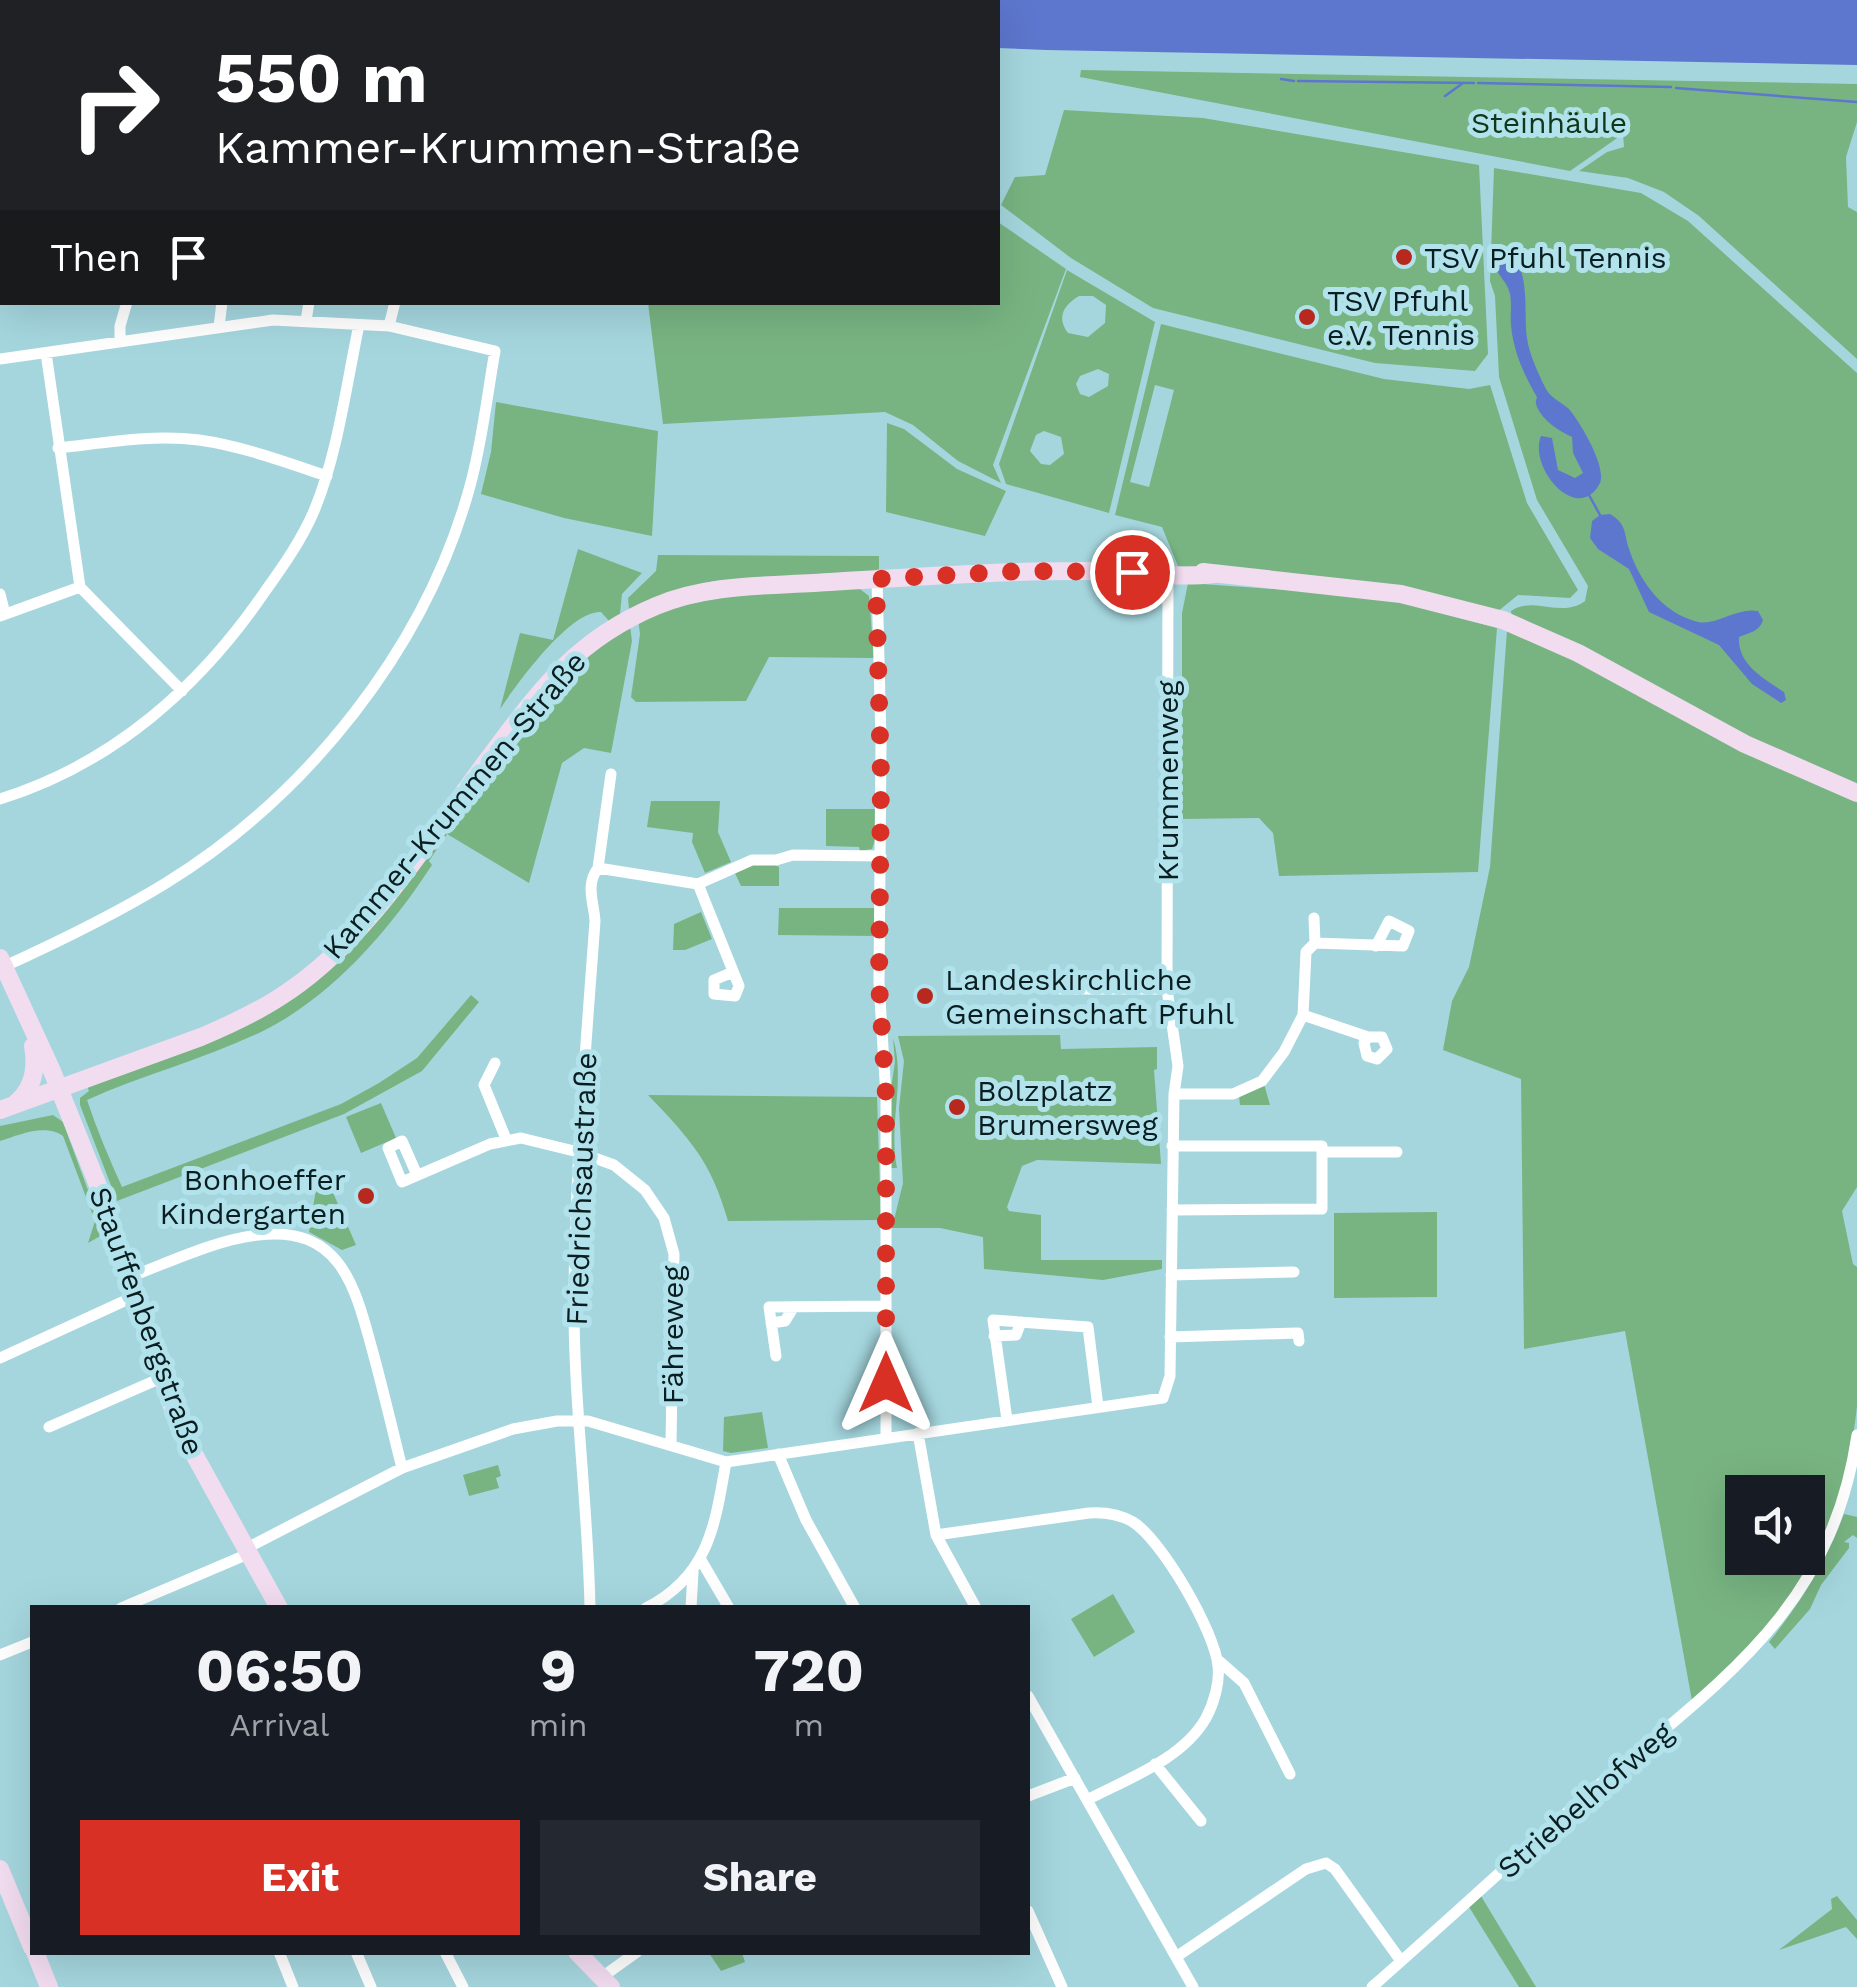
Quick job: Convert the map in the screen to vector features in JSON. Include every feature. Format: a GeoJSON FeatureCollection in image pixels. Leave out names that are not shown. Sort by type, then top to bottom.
{"type":"FeatureCollection","features":[{"type":"Feature","properties":{"kind":"street"},"geometry":{"type":"LineString","coordinates":[[120,342],[126,305]]}},
{"type":"Feature","properties":{"kind":"street"},"geometry":{"type":"LineString","coordinates":[[219,327],[222,305]]}},
{"type":"Feature","properties":{"kind":"street"},"geometry":{"type":"LineString","coordinates":[[306,321],[309,305]]}},
{"type":"Feature","properties":{"kind":"street"},"geometry":{"type":"LineString","coordinates":[[389,326],[394,305]]}},
{"type":"Feature","properties":{"kind":"street"},"geometry":{"type":"LineString","coordinates":[[0,359],[274,320],[389,326],[495,351],[470,487],[451,542],[391,662],[357,710],[270,804],[220,846],[112,914],[2,963]]}},
{"type":"Feature","properties":{"kind":"street"},"geometry":{"type":"LineString","coordinates":[[0,798],[54,778],[104,752],[156,715],[246,619],[289,557],[313,513],[326,476],[359,325]]}},
{"type":"Feature","properties":{"kind":"street"},"geometry":{"type":"LineString","coordinates":[[46,353],[80,586],[182,690]]}},
{"type":"Feature","properties":{"kind":"street"},"geometry":{"type":"LineString","coordinates":[[58,448],[132,439],[196,440],[326,476]]}},
{"type":"Feature","properties":{"kind":"street","name":"Kammer-Krummen-Straße"},"geometry":{"type":"LineString","coordinates":[[6,1108],[202,1037],[291,990],[364,922],[559,668],[611,627],[660,604],[700,592],[1022,571],[1168,573],[1188,568],[1401,594],[1503,620],[1578,653],[1745,744],[1857,792]]}},
{"type":"Feature","properties":{"kind":"street","name":"Krummenweg"},"geometry":{"type":"LineString","coordinates":[[1098,1408],[1163,1398],[1170,1376],[1174,1094],[1167,989],[1168,573]]}},
{"type":"Feature","properties":{"kind":"street"},"geometry":{"type":"LineString","coordinates":[[876,579],[879,983],[883,1032],[892,1060],[886,1096],[886,1438]]}},
{"type":"Feature","properties":{"kind":"street"},"geometry":{"type":"LineString","coordinates":[[0,594],[3,615],[80,586]]}},
{"type":"Feature","properties":{"kind":"street","name":"Friedrichsaustraße"},"geometry":{"type":"LineString","coordinates":[[590,1605],[574,1299],[578,1152],[595,921],[590,902],[611,774]]}},
{"type":"Feature","properties":{"kind":"street"},"geometry":{"type":"LineString","coordinates":[[598,868],[698,884],[759,860],[880,856]]}},
{"type":"Feature","properties":{"kind":"street"},"geometry":{"type":"LineString","coordinates":[[698,884],[733,972]]}},
{"type":"Feature","properties":{"kind":"street"},"geometry":{"type":"LineString","coordinates":[[1174,1094],[1232,1094],[1262,1081],[1303,1015],[1306,952],[1314,943],[1314,918]]}},
{"type":"Feature","properties":{"kind":"street"},"geometry":{"type":"LineString","coordinates":[[1314,943],[1376,946]]}},
{"type":"Feature","properties":{"kind":"street","name":"Stauffenbergstraße"},"geometry":{"type":"LineString","coordinates":[[2,963],[99,1188],[161,1378],[192,1454],[278,1605]]}},
{"type":"Feature","properties":{"kind":"street"},"geometry":{"type":"LineString","coordinates":[[1060,989],[1167,989]]}},
{"type":"Feature","properties":{"kind":"street"},"geometry":{"type":"LineString","coordinates":[[1303,1015],[1368,1037]]}},
{"type":"Feature","properties":{"kind":"street"},"geometry":{"type":"LineString","coordinates":[[6,1108],[23,1097],[36,1070],[30,1030]]}},
{"type":"Feature","properties":{"kind":"street"},"geometry":{"type":"LineString","coordinates":[[417,1175],[506,1139],[484,1085],[494,1063]]}},
{"type":"Feature","properties":{"kind":"street","name":"Fähreweg"},"geometry":{"type":"LineString","coordinates":[[506,1139],[520,1138],[614,1165],[645,1190],[670,1232],[674,1283],[671,1445]]}},
{"type":"Feature","properties":{"kind":"street"},"geometry":{"type":"LineString","coordinates":[[1172,1146],[1322,1146],[1322,1209],[1172,1210]]}},
{"type":"Feature","properties":{"kind":"street"},"geometry":{"type":"LineString","coordinates":[[1322,1152],[1397,1152]]}},
{"type":"Feature","properties":{"kind":"street"},"geometry":{"type":"LineString","coordinates":[[127,1278],[255,1235],[302,1238],[322,1249],[340,1264],[358,1296],[402,1468]]}},
{"type":"Feature","properties":{"kind":"street"},"geometry":{"type":"LineString","coordinates":[[1171,1275],[1294,1272]]}},
{"type":"Feature","properties":{"kind":"street"},"geometry":{"type":"LineString","coordinates":[[0,1358],[133,1297]]}},
{"type":"Feature","properties":{"kind":"street"},"geometry":{"type":"LineString","coordinates":[[776,1356],[769,1307],[886,1306]]}},
{"type":"Feature","properties":{"kind":"street"},"geometry":{"type":"LineString","coordinates":[[128,1605],[247,1552],[402,1468],[513,1429],[578,1420],[726,1462],[1098,1408],[1094,1328],[994,1320],[1007,1420]]}},
{"type":"Feature","properties":{"kind":"street"},"geometry":{"type":"LineString","coordinates":[[1170,1337],[1298,1333],[1298,1341]]}},
{"type":"Feature","properties":{"kind":"street"},"geometry":{"type":"LineString","coordinates":[[49,1427],[161,1378]]}},
{"type":"Feature","properties":{"kind":"street"},"geometry":{"type":"LineString","coordinates":[[918,1433],[936,1535],[974,1605]]}},
{"type":"Feature","properties":{"kind":"street","name":"Striebelhofweg"},"geometry":{"type":"LineString","coordinates":[[1372,1987],[1763,1640],[1791,1605],[1850,1501],[1857,1435]]}},
{"type":"Feature","properties":{"kind":"street"},"geometry":{"type":"LineString","coordinates":[[778,1454],[806,1520],[853,1605]]}},
{"type":"Feature","properties":{"kind":"street"},"geometry":{"type":"LineString","coordinates":[[691,1605],[697,1566],[716,1516],[726,1462]]}},
{"type":"Feature","properties":{"kind":"street"},"geometry":{"type":"LineString","coordinates":[[936,1535],[1096,1513],[1114,1514],[1132,1522],[1160,1549],[1204,1624],[1218,1661],[1217,1687],[1206,1718],[1189,1741],[1088,1800]]}},
{"type":"Feature","properties":{"kind":"street"},"geometry":{"type":"LineString","coordinates":[[651,1605],[674,1590],[697,1566]]}},
{"type":"Feature","properties":{"kind":"street"},"geometry":{"type":"LineString","coordinates":[[697,1566],[726,1605]]}},
{"type":"Feature","properties":{"kind":"street"},"geometry":{"type":"LineString","coordinates":[[0,1654],[30,1643]]}},
{"type":"Feature","properties":{"kind":"street"},"geometry":{"type":"LineString","coordinates":[[1218,1661],[1244,1683],[1290,1774]]}},
{"type":"Feature","properties":{"kind":"street"},"geometry":{"type":"LineString","coordinates":[[1217,1687],[1234,1676]]}},
{"type":"Feature","properties":{"kind":"street"},"geometry":{"type":"LineString","coordinates":[[1030,1700],[1193,1987]]}},
{"type":"Feature","properties":{"kind":"street"},"geometry":{"type":"LineString","coordinates":[[1155,1764],[1201,1821]]}},
{"type":"Feature","properties":{"kind":"street"},"geometry":{"type":"LineString","coordinates":[[1030,1795],[1074,1778]]}},
{"type":"Feature","properties":{"kind":"street"},"geometry":{"type":"LineString","coordinates":[[1176,1957],[1306,1869],[1326,1863],[1335,1868],[1401,1961]]}},
{"type":"Feature","properties":{"kind":"street"},"geometry":{"type":"LineString","coordinates":[[0,1870],[30,1938]]}},
{"type":"Feature","properties":{"kind":"street"},"geometry":{"type":"LineString","coordinates":[[1030,1915],[1062,1987]]}},
{"type":"Feature","properties":{"kind":"street"},"geometry":{"type":"LineString","coordinates":[[37,1955],[49,1987]]}},
{"type":"Feature","properties":{"kind":"street"},"geometry":{"type":"LineString","coordinates":[[280,1955],[293,1987]]}},
{"type":"Feature","properties":{"kind":"street"},"geometry":{"type":"LineString","coordinates":[[357,1955],[370,1987]]}},
{"type":"Feature","properties":{"kind":"street"},"geometry":{"type":"LineString","coordinates":[[446,1955],[462,1987]]}},
{"type":"Feature","properties":{"kind":"street"},"geometry":{"type":"LineString","coordinates":[[580,1955],[606,1982],[618,1958]]}},
{"type":"Feature","properties":{"kind":"green space","name":"Steinhäule"},"geometry":{"type":"Polygon","coordinates":[[[1081,70],[1857,84],[1857,122],[1846,157],[1848,207],[1857,212],[1857,359],[1699,216],[1664,192],[1628,178],[1579,171],[1607,152],[1624,147],[1623,134],[1570,171],[1080,77],[1081,70]]]}},
{"type":"Feature","properties":{"kind":"green space"},"geometry":{"type":"Polygon","coordinates":[[[1064,110],[1203,118],[1479,165],[1488,354],[1475,371],[1375,363],[1153,308],[1071,258],[1001,205],[1015,177],[1045,175],[1064,110]]]}},
{"type":"Feature","properties":{"kind":"green space"},"geometry":{"type":"Polygon","coordinates":[[[1494,168],[1641,193],[1688,221],[1857,373],[1857,786],[1782,753],[1512,617],[1511,611],[1529,605],[1576,606],[1585,601],[1588,586],[1537,500],[1499,377],[1495,296],[1490,281],[1494,168]]]}},
{"type":"Feature","properties":{"kind":"green space"},"geometry":{"type":"Polygon","coordinates":[[[1000,223],[1066,269],[993,465],[1001,483],[958,461],[913,425],[885,412],[663,424],[648,305],[1000,305],[1000,223]]]}},
{"type":"Feature","properties":{"kind":"green space"},"geometry":{"type":"Polygon","coordinates":[[[1067,270],[1155,322],[1109,513],[1006,484],[999,464],[1067,270]],[[1079,296],[1066,307],[1063,322],[1068,333],[1088,337],[1105,323],[1106,305],[1093,296],[1079,296]],[[1098,369],[1080,376],[1076,384],[1080,394],[1089,397],[1108,386],[1109,374],[1098,369]],[[1044,431],[1036,435],[1030,451],[1041,464],[1050,465],[1064,454],[1061,437],[1044,431]]]}},
{"type":"Feature","properties":{"kind":"green space"},"geometry":{"type":"Polygon","coordinates":[[[1161,324],[1384,379],[1469,389],[1490,385],[1527,503],[1578,590],[1570,598],[1518,595],[1497,612],[1379,585],[1178,566],[1162,527],[1115,515],[1161,324]],[[1155,385],[1130,482],[1149,487],[1174,390],[1155,385]]]}},
{"type":"Feature","properties":{"kind":"green space"},"geometry":{"type":"Polygon","coordinates":[[[496,402],[658,431],[652,536],[564,518],[481,494],[491,452],[496,402]]]}},
{"type":"Feature","properties":{"kind":"green space"},"geometry":{"type":"Polygon","coordinates":[[[887,423],[904,429],[957,469],[1006,491],[985,536],[886,512],[887,423]]]}},
{"type":"Feature","properties":{"kind":"green space"},"geometry":{"type":"Polygon","coordinates":[[[578,549],[642,573],[622,594],[620,614],[609,621],[601,612],[575,623],[545,650],[500,709],[520,633],[553,640],[578,549]]]}},
{"type":"Feature","properties":{"kind":"green space"},"geometry":{"type":"Polygon","coordinates":[[[658,555],[879,556],[879,569],[869,573],[714,581],[629,610],[628,598],[656,571],[658,555]]]}},
{"type":"Feature","properties":{"kind":"green space"},"geometry":{"type":"Polygon","coordinates":[[[1188,583],[1399,602],[1497,628],[1478,872],[1279,876],[1273,833],[1259,818],[1182,819],[1182,613],[1188,583]]]}},
{"type":"Feature","properties":{"kind":"green space"},"geometry":{"type":"Polygon","coordinates":[[[856,586],[869,596],[874,658],[769,657],[746,701],[636,702],[631,697],[640,634],[638,619],[702,598],[856,586]]]}},
{"type":"Feature","properties":{"kind":"green space"},"geometry":{"type":"Polygon","coordinates":[[[630,626],[632,641],[611,753],[584,748],[562,763],[529,883],[447,834],[429,861],[432,865],[379,936],[314,998],[243,1040],[87,1100],[122,1187],[341,1104],[417,1058],[471,995],[479,1002],[422,1071],[344,1114],[117,1201],[80,1105],[80,1098],[89,1091],[87,1086],[261,1014],[392,898],[559,682],[582,659],[630,626]]]}},
{"type":"Feature","properties":{"kind":"green space"},"geometry":{"type":"Polygon","coordinates":[[[1507,630],[1857,800],[1857,1187],[1842,1211],[1853,1264],[1857,1267],[1854,1432],[1825,1534],[1825,1475],[1725,1475],[1725,1575],[1805,1575],[1763,1632],[1692,1701],[1625,1331],[1524,1349],[1521,1079],[1443,1050],[1452,1001],[1469,967],[1490,867],[1507,630]]]}},
{"type":"Feature","properties":{"kind":"green space"},"geometry":{"type":"Polygon","coordinates":[[[651,801],[720,801],[718,832],[731,862],[705,873],[692,842],[693,833],[647,827],[651,801]]]}},
{"type":"Feature","properties":{"kind":"green space"},"geometry":{"type":"Polygon","coordinates":[[[826,809],[875,809],[872,849],[826,846],[826,809]]]}},
{"type":"Feature","properties":{"kind":"green space"},"geometry":{"type":"Polygon","coordinates":[[[751,863],[779,867],[779,886],[741,886],[734,871],[751,863]]]}},
{"type":"Feature","properties":{"kind":"green space"},"geometry":{"type":"Polygon","coordinates":[[[779,908],[875,908],[875,936],[778,935],[779,908]]]}},
{"type":"Feature","properties":{"kind":"green space"},"geometry":{"type":"Polygon","coordinates":[[[701,912],[712,939],[685,950],[673,950],[674,924],[701,912]]]}},
{"type":"Feature","properties":{"kind":"green space"},"geometry":{"type":"Polygon","coordinates":[[[1060,1035],[1061,1049],[1157,1047],[1154,1070],[1161,1164],[1037,1160],[1022,1166],[1007,1207],[1009,1211],[1041,1215],[1041,1260],[1162,1260],[1162,1269],[1103,1280],[984,1269],[983,1237],[940,1228],[892,1228],[903,1183],[899,1108],[904,1061],[898,1036],[1060,1035]]]}},
{"type":"Feature","properties":{"kind":"green space"},"geometry":{"type":"Polygon","coordinates":[[[893,1038],[898,1070],[894,1135],[897,1168],[890,1168],[893,1038]]]}},
{"type":"Feature","properties":{"kind":"green space"},"geometry":{"type":"Polygon","coordinates":[[[1264,1084],[1270,1105],[1240,1105],[1239,1096],[1264,1084]]]}},
{"type":"Feature","properties":{"kind":"green space"},"geometry":{"type":"Polygon","coordinates":[[[648,1095],[877,1097],[881,1220],[728,1221],[706,1166],[648,1095]]]}},
{"type":"Feature","properties":{"kind":"green space"},"geometry":{"type":"Polygon","coordinates":[[[381,1103],[396,1138],[361,1153],[346,1117],[381,1103]]]}},
{"type":"Feature","properties":{"kind":"green space"},"geometry":{"type":"Polygon","coordinates":[[[53,1115],[63,1122],[104,1234],[88,1243],[95,1221],[63,1136],[40,1130],[0,1141],[0,1126],[53,1115]]]}},
{"type":"Feature","properties":{"kind":"green space"},"geometry":{"type":"Polygon","coordinates":[[[327,1179],[356,1245],[342,1250],[309,1232],[317,1183],[327,1179]]]}},
{"type":"Feature","properties":{"kind":"green space"},"geometry":{"type":"Polygon","coordinates":[[[1437,1212],[1437,1297],[1334,1298],[1334,1213],[1437,1212]]]}},
{"type":"Feature","properties":{"kind":"green space"},"geometry":{"type":"Polygon","coordinates":[[[762,1412],[768,1448],[723,1451],[724,1417],[762,1412]]]}},
{"type":"Feature","properties":{"kind":"green space"},"geometry":{"type":"Polygon","coordinates":[[[498,1465],[499,1488],[469,1496],[463,1475],[498,1465]]]}},
{"type":"Feature","properties":{"kind":"green space"},"geometry":{"type":"Polygon","coordinates":[[[1844,1514],[1857,1517],[1857,1538],[1853,1535],[1844,1542],[1849,1543],[1849,1548],[1821,1585],[1810,1609],[1775,1649],[1769,1642],[1815,1575],[1825,1575],[1829,1548],[1844,1514]]]}},
{"type":"Feature","properties":{"kind":"green space"},"geometry":{"type":"Polygon","coordinates":[[[1113,1594],[1135,1632],[1094,1657],[1071,1619],[1113,1594]]]}},
{"type":"Feature","properties":{"kind":"green space"},"geometry":{"type":"Polygon","coordinates":[[[1481,1896],[1536,1987],[1519,1987],[1469,1907],[1481,1896]]]}},
{"type":"Feature","properties":{"kind":"green space"},"geometry":{"type":"Polygon","coordinates":[[[1837,1896],[1857,1920],[1857,1939],[1846,1927],[1779,1950],[1832,1909],[1831,1899],[1837,1896]]]}},
{"type":"Feature","properties":{"kind":"green space"},"geometry":{"type":"Polygon","coordinates":[[[710,1955],[743,1955],[745,1962],[721,1971],[710,1955]]]}},
{"type":"Feature","properties":{"kind":"water"},"geometry":{"type":"Polygon","coordinates":[[[1000,0],[1857,0],[1857,65],[1000,48],[1000,0]]]}},
{"type":"Feature","properties":{"kind":"water"},"geometry":{"type":"Polygon","coordinates":[[[1506,251],[1520,267],[1527,338],[1537,371],[1548,392],[1574,415],[1597,458],[1601,478],[1589,495],[1567,495],[1556,487],[1541,462],[1541,436],[1552,438],[1558,470],[1575,478],[1583,473],[1573,453],[1572,437],[1540,412],[1519,360],[1512,334],[1510,294],[1495,264],[1495,259],[1506,251]]]}},
{"type":"Feature","properties":{"kind":"water"},"geometry":{"type":"Polygon","coordinates":[[[1610,514],[1623,527],[1645,583],[1673,611],[1705,623],[1758,611],[1762,624],[1739,637],[1742,655],[1760,676],[1784,692],[1786,700],[1781,703],[1752,684],[1719,645],[1649,612],[1629,569],[1598,549],[1590,538],[1592,521],[1610,514]]]}},
{"type":"Feature","properties":{"kind":"waterway"},"geometry":{"type":"LineString","coordinates":[[1281,79],[1294,81]]}},
{"type":"Feature","properties":{"kind":"waterway"},"geometry":{"type":"LineString","coordinates":[[1298,81],[1474,83]]}},
{"type":"Feature","properties":{"kind":"waterway"},"geometry":{"type":"LineString","coordinates":[[1445,96],[1463,83]]}},
{"type":"Feature","properties":{"kind":"waterway"},"geometry":{"type":"LineString","coordinates":[[1478,83],[1671,87]]}},
{"type":"Feature","properties":{"kind":"waterway"},"geometry":{"type":"LineString","coordinates":[[1676,88],[1857,102]]}},
{"type":"Feature","properties":{"kind":"waterway"},"geometry":{"type":"LineString","coordinates":[[1589,495],[1600,515]]}},
{"type":"Feature","properties":{"kind":"place","name":"TSV Pfuhl Tennis"},"geometry":{"type":"Point","coordinates":[1404,257]}},
{"type":"Feature","properties":{"kind":"place","name":"TSV Pfuhl e.V. Tennis"},"geometry":{"type":"Point","coordinates":[1307,317]}},
{"type":"Feature","properties":{"kind":"place","name":"Landeskirchliche Gemeinschaft Pfuhl"},"geometry":{"type":"Point","coordinates":[925,996]}},
{"type":"Feature","properties":{"kind":"place","name":"Bolzplatz Brumersweg"},"geometry":{"type":"Point","coordinates":[957,1107]}},
{"type":"Feature","properties":{"kind":"place","name":"Bonhoeffer Kindergarten"},"geometry":{"type":"Point","coordinates":[366,1196]}},
{"type":"Feature","properties":{"kind":"route"},"geometry":{"type":"LineString","coordinates":[[886,1383],[886,1096],[879,983],[881,778],[876,579],[1022,571],[1132,572]]}}]}
